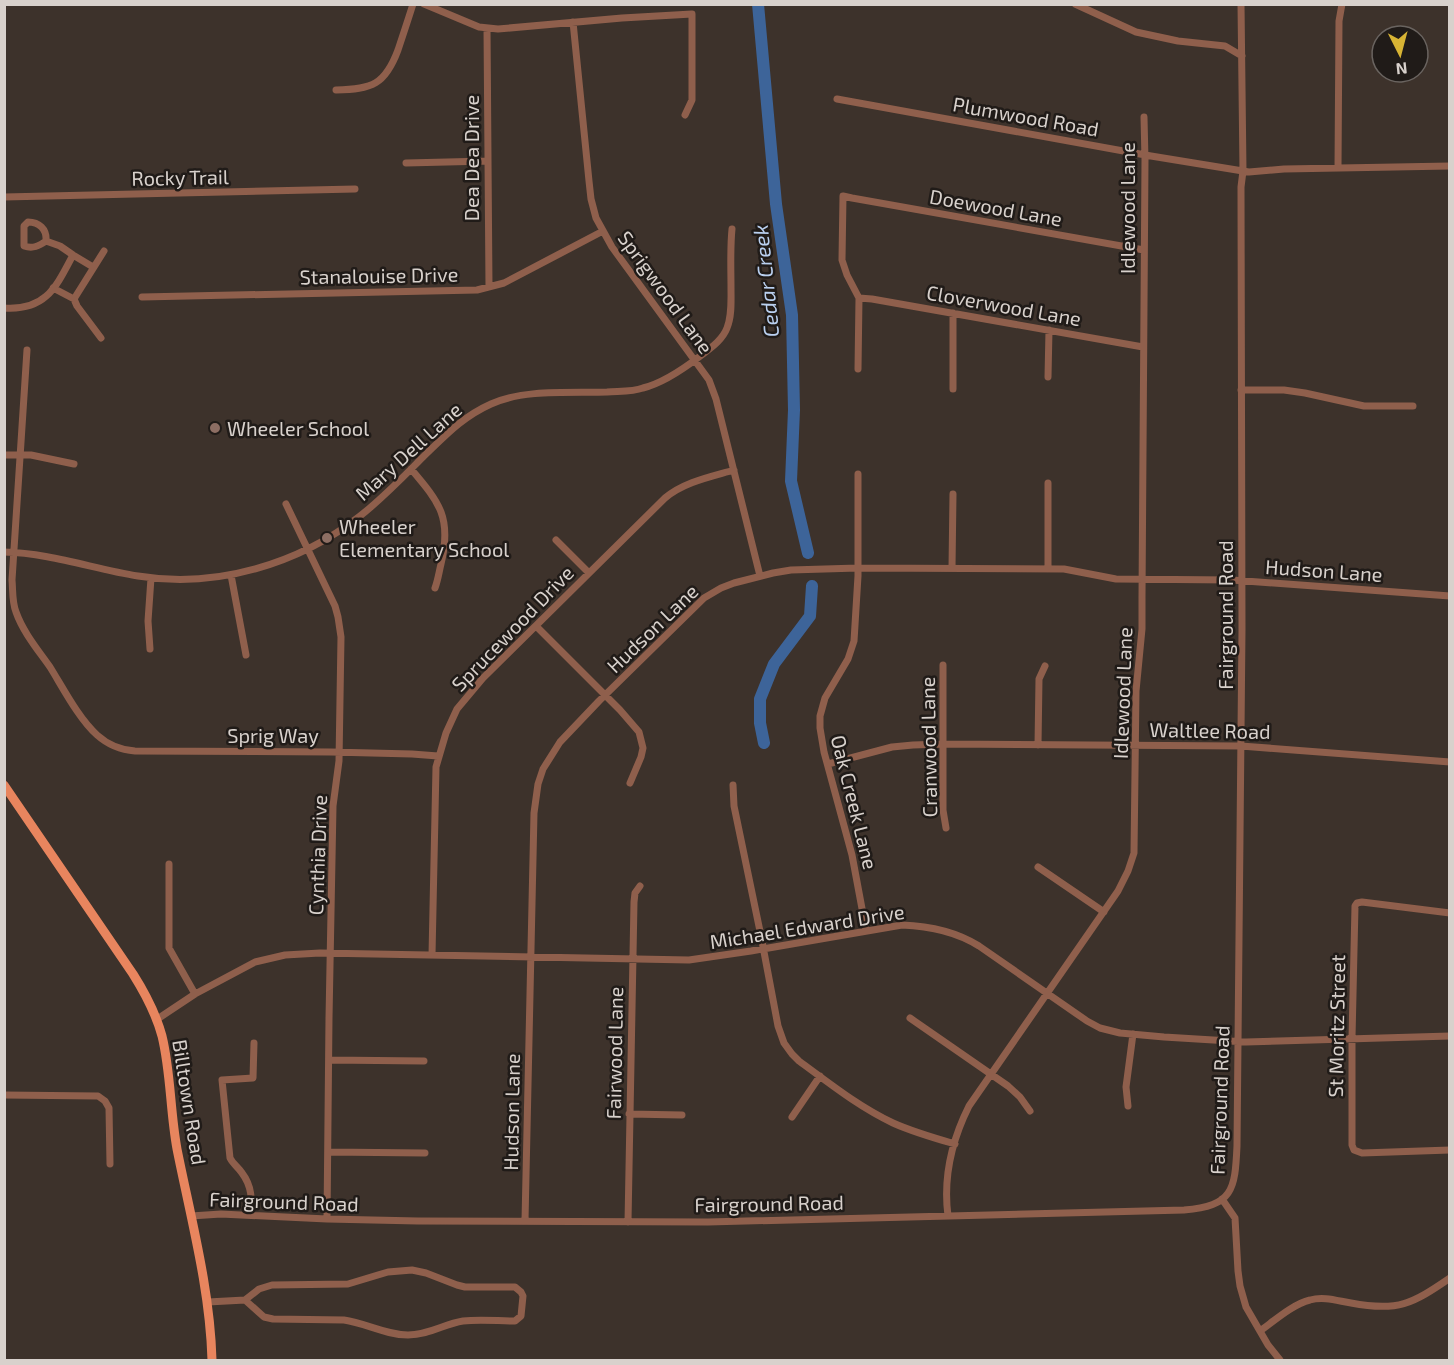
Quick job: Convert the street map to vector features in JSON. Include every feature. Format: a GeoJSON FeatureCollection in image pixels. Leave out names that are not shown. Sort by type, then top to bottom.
{"type":"FeatureCollection","features":[{"type":"Feature","properties":{"kind":"main road","name":"Billtown Road"},"geometry":{"type":"LineString","coordinates":[[4,784],[133,974],[156,1020],[164,1046],[176,1142],[208,1302],[212,1360]]}},
{"type":"Feature","properties":{"kind":"street"},"geometry":{"type":"LineString","coordinates":[[336,90],[363,87],[386,75],[392,65],[413,4]]}},
{"type":"Feature","properties":{"kind":"street"},"geometry":{"type":"LineString","coordinates":[[424,4],[479,27],[498,29],[693,14],[692,100],[685,115]]}},
{"type":"Feature","properties":{"kind":"street"},"geometry":{"type":"LineString","coordinates":[[1075,4],[1136,32],[1178,41],[1225,46],[1242,56]]}},
{"type":"Feature","properties":{"kind":"street","name":"Fairground Road"},"geometry":{"type":"LineString","coordinates":[[191,1216],[221,1214],[327,1219],[708,1222],[1184,1210],[1216,1204],[1230,1192],[1236,1165],[1241,746],[1241,187],[1244,171],[1241,4]]}},
{"type":"Feature","properties":{"kind":"street"},"geometry":{"type":"LineString","coordinates":[[1338,5],[1338,168]]}},
{"type":"Feature","properties":{"kind":"street","name":"Sprigwood Lane"},"geometry":{"type":"LineString","coordinates":[[573,22],[591,199],[596,218],[612,247],[709,380],[716,399],[760,576]]}},
{"type":"Feature","properties":{"kind":"street","name":"Dea Dea Drive"},"geometry":{"type":"LineString","coordinates":[[487,28],[489,287]]}},
{"type":"Feature","properties":{"kind":"street","name":"Plumwood Road"},"geometry":{"type":"LineString","coordinates":[[837,99],[1244,171]]}},
{"type":"Feature","properties":{"kind":"street","name":"Idlewood Lane"},"geometry":{"type":"LineString","coordinates":[[948,1216],[946,1180],[961,1122],[969,1106],[1104,912],[1124,880],[1134,853],[1136,691],[1142,629],[1144,117]]}},
{"type":"Feature","properties":{"kind":"street"},"geometry":{"type":"LineString","coordinates":[[406,163],[488,160]]}},
{"type":"Feature","properties":{"kind":"street"},"geometry":{"type":"LineString","coordinates":[[1244,171],[1449,166]]}},
{"type":"Feature","properties":{"kind":"street","name":"Rocky Trail"},"geometry":{"type":"LineString","coordinates":[[4,196],[355,189]]}},
{"type":"Feature","properties":{"kind":"street","name":"Doewood Lane"},"geometry":{"type":"LineString","coordinates":[[859,298],[842,260],[843,196],[1144,250]]}},
{"type":"Feature","properties":{"kind":"street","name":"Mary Dell Lane"},"geometry":{"type":"LineString","coordinates":[[4,552],[36,555],[140,577],[185,579],[231,575],[272,564],[307,549],[362,515],[457,424],[473,412],[497,401],[521,395],[625,391],[643,388],[675,374],[695,360],[720,339],[727,328],[731,304],[732,229]]}},
{"type":"Feature","properties":{"kind":"street","name":"Stanalouise Drive"},"geometry":{"type":"LineString","coordinates":[[142,297],[477,290],[504,283],[603,231]]}},
{"type":"Feature","properties":{"kind":"street"},"geometry":{"type":"LineString","coordinates":[[46,241],[60,246],[93,267]]}},
{"type":"Feature","properties":{"kind":"street"},"geometry":{"type":"LineString","coordinates":[[74,298],[104,252]]}},
{"type":"Feature","properties":{"kind":"street"},"geometry":{"type":"LineString","coordinates":[[4,308],[20,309],[49,295],[74,255]]}},
{"type":"Feature","properties":{"kind":"street"},"geometry":{"type":"LineString","coordinates":[[53,288],[74,298],[77,306],[101,338]]}},
{"type":"Feature","properties":{"kind":"street"},"geometry":{"type":"LineString","coordinates":[[858,369],[859,298]]}},
{"type":"Feature","properties":{"kind":"street","name":"Cloverwood Lane"},"geometry":{"type":"LineString","coordinates":[[859,298],[1143,346]]}},
{"type":"Feature","properties":{"kind":"street"},"geometry":{"type":"LineString","coordinates":[[953,313],[953,389]]}},
{"type":"Feature","properties":{"kind":"street"},"geometry":{"type":"LineString","coordinates":[[1048,377],[1049,330]]}},
{"type":"Feature","properties":{"kind":"street"},"geometry":{"type":"LineString","coordinates":[[14,552],[27,350]]}},
{"type":"Feature","properties":{"kind":"street"},"geometry":{"type":"LineString","coordinates":[[1241,390],[1284,390],[1364,406],[1413,406]]}},
{"type":"Feature","properties":{"kind":"street"},"geometry":{"type":"LineString","coordinates":[[4,454],[31,455],[74,464]]}},
{"type":"Feature","properties":{"kind":"street"},"geometry":{"type":"LineString","coordinates":[[411,469],[438,504],[444,522],[445,544],[435,588]]}},
{"type":"Feature","properties":{"kind":"street","name":"Sprucewood Drive"},"geometry":{"type":"LineString","coordinates":[[432,956],[436,767],[446,733],[457,709],[483,678],[672,492],[734,470]]}},
{"type":"Feature","properties":{"kind":"street","name":"Oak Creek Lane"},"geometry":{"type":"LineString","coordinates":[[858,474],[858,568],[854,641],[848,659],[825,698],[820,716],[820,728],[852,855],[866,930]]}},
{"type":"Feature","properties":{"kind":"street"},"geometry":{"type":"LineString","coordinates":[[1048,483],[1048,569]]}},
{"type":"Feature","properties":{"kind":"street"},"geometry":{"type":"LineString","coordinates":[[952,568],[953,494]]}},
{"type":"Feature","properties":{"kind":"street","name":"Cynthia Drive"},"geometry":{"type":"LineString","coordinates":[[286,504],[334,606],[340,629],[340,752],[333,806],[327,1219]]}},
{"type":"Feature","properties":{"kind":"street"},"geometry":{"type":"LineString","coordinates":[[556,540],[589,573]]}},
{"type":"Feature","properties":{"kind":"street","name":"Sprig Way"},"geometry":{"type":"LineString","coordinates":[[14,552],[13,596],[19,619],[84,719],[96,734],[109,743],[125,750],[135,751],[340,752],[438,756]]}},
{"type":"Feature","properties":{"kind":"street","name":"Hudson Lane"},"geometry":{"type":"LineString","coordinates":[[525,1221],[534,813],[538,784],[543,769],[560,742],[704,598],[728,585],[760,576],[791,570],[858,568],[1048,569],[1076,571],[1116,579],[1241,580],[1449,596]]}},
{"type":"Feature","properties":{"kind":"street"},"geometry":{"type":"LineString","coordinates":[[231,575],[246,655]]}},
{"type":"Feature","properties":{"kind":"street"},"geometry":{"type":"LineString","coordinates":[[150,649],[148,621],[151,578]]}},
{"type":"Feature","properties":{"kind":"street"},"geometry":{"type":"LineString","coordinates":[[536,626],[634,725],[641,737],[643,748],[630,783]]}},
{"type":"Feature","properties":{"kind":"street","name":"Cranwood Lane"},"geometry":{"type":"LineString","coordinates":[[943,665],[943,810],[946,828]]}},
{"type":"Feature","properties":{"kind":"street"},"geometry":{"type":"LineString","coordinates":[[1038,745],[1039,679],[1045,666]]}},
{"type":"Feature","properties":{"kind":"street","name":"Waltlee Road"},"geometry":{"type":"LineString","coordinates":[[828,764],[892,747],[943,744],[1241,746],[1449,762]]}},
{"type":"Feature","properties":{"kind":"street"},"geometry":{"type":"LineString","coordinates":[[733,785],[734,806],[778,1026],[784,1043],[799,1061],[856,1101],[891,1122],[955,1144]]}},
{"type":"Feature","properties":{"kind":"street"},"geometry":{"type":"LineString","coordinates":[[169,864],[169,948],[195,994]]}},
{"type":"Feature","properties":{"kind":"street"},"geometry":{"type":"LineString","coordinates":[[1038,867],[1104,912]]}},
{"type":"Feature","properties":{"kind":"street","name":"Fairwood Lane"},"geometry":{"type":"LineString","coordinates":[[628,1222],[633,902],[640,886]]}},
{"type":"Feature","properties":{"kind":"street","name":"St Moritz Street"},"geometry":{"type":"LineString","coordinates":[[1449,913],[1357,903],[1354,910],[1352,1038],[1352,1145],[1354,1150],[1362,1153],[1449,1150]]}},
{"type":"Feature","properties":{"kind":"street","name":"Michael Edward Drive"},"geometry":{"type":"LineString","coordinates":[[156,1020],[195,994],[243,967],[289,954],[690,960],[902,925],[938,928],[962,936],[1100,1028],[1134,1034],[1238,1041],[1449,1036]]}},
{"type":"Feature","properties":{"kind":"street"},"geometry":{"type":"LineString","coordinates":[[910,1018],[1008,1086],[1030,1111]]}},
{"type":"Feature","properties":{"kind":"street"},"geometry":{"type":"LineString","coordinates":[[1128,1106],[1126,1087],[1134,1034]]}},
{"type":"Feature","properties":{"kind":"street"},"geometry":{"type":"LineString","coordinates":[[251,1215],[252,1198],[248,1181],[230,1158],[222,1080],[253,1078],[254,1043]]}},
{"type":"Feature","properties":{"kind":"street"},"geometry":{"type":"LineString","coordinates":[[330,1060],[424,1061]]}},
{"type":"Feature","properties":{"kind":"street"},"geometry":{"type":"LineString","coordinates":[[792,1117],[820,1076]]}},
{"type":"Feature","properties":{"kind":"street"},"geometry":{"type":"LineString","coordinates":[[4,1095],[98,1096],[109,1108],[110,1164]]}},
{"type":"Feature","properties":{"kind":"street"},"geometry":{"type":"LineString","coordinates":[[629,1114],[682,1115]]}},
{"type":"Feature","properties":{"kind":"street"},"geometry":{"type":"LineString","coordinates":[[328,1152],[425,1153]]}},
{"type":"Feature","properties":{"kind":"street"},"geometry":{"type":"LineString","coordinates":[[1222,1199],[1235,1218],[1238,1271],[1246,1307],[1268,1345],[1280,1360]]}},
{"type":"Feature","properties":{"kind":"street"},"geometry":{"type":"LineString","coordinates":[[208,1302],[245,1300],[259,1289],[272,1285],[348,1284],[400,1270],[426,1273],[465,1287],[515,1287],[522,1292],[523,1296],[521,1316],[515,1321],[462,1321],[431,1332],[406,1335],[380,1331],[344,1320],[273,1319],[264,1317],[245,1300]]}},
{"type":"Feature","properties":{"kind":"street"},"geometry":{"type":"LineString","coordinates":[[1260,1331],[1297,1305],[1309,1300],[1324,1298],[1371,1307],[1399,1306],[1419,1299],[1449,1278]]}},
{"type":"Feature","properties":{"kind":"waterway","name":"Cedar Creek"},"geometry":{"type":"LineString","coordinates":[[758,4],[776,204],[792,315],[794,410],[791,481],[808,553]]}},
{"type":"Feature","properties":{"kind":"waterway","name":"Cedar Creek"},"geometry":{"type":"LineString","coordinates":[[764,743],[760,723],[760,699],[774,664],[810,616],[812,586]]}},
{"type":"Feature","properties":{"kind":"place","name":"Wheeler School"},"geometry":{"type":"Point","coordinates":[215,428]}},
{"type":"Feature","properties":{"kind":"place","name":"Wheeler Elementary School"},"geometry":{"type":"Point","coordinates":[327,538]}}]}
